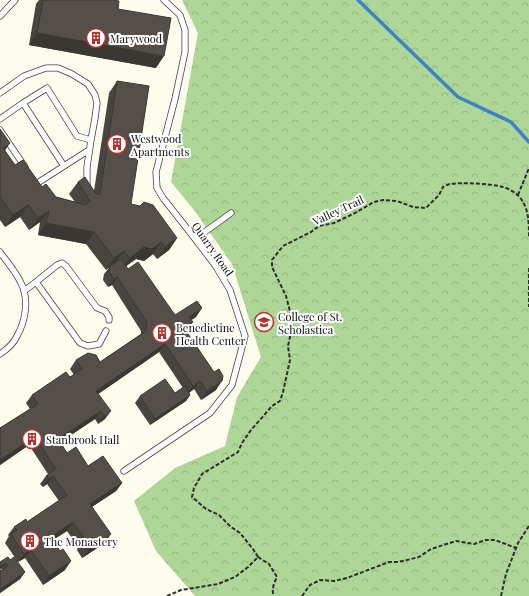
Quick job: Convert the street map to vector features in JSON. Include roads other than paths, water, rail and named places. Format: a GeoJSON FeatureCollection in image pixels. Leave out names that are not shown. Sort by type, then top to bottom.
{"type":"FeatureCollection","features":[{"type":"Feature","properties":{"kind":"lane"},"geometry":{"type":"LineString","coordinates":[[0,16],[15,0]]}},
{"type":"Feature","properties":{"kind":"lane","name":"Quarry Road"},"geometry":{"type":"LineString","coordinates":[[124,471],[210,413],[232,385],[245,336],[230,290],[215,265],[163,198],[157,188],[156,172],[175,99],[185,52],[185,30],[180,14],[164,0]]}},
{"type":"Feature","properties":{"kind":"lane"},"geometry":{"type":"LineString","coordinates":[[0,93],[24,76],[46,68],[58,68],[72,74],[88,84],[95,95],[97,103],[89,150],[87,190],[85,193]]}},
{"type":"Feature","properties":{"kind":"lane"},"geometry":{"type":"LineString","coordinates":[[0,119],[47,88],[77,136],[91,140]]}},
{"type":"Feature","properties":{"kind":"lane"},"geometry":{"type":"LineString","coordinates":[[23,103],[64,166]]}},
{"type":"Feature","properties":{"kind":"lane"},"geometry":{"type":"LineString","coordinates":[[0,130],[28,172]]}},
{"type":"Feature","properties":{"kind":"lane"},"geometry":{"type":"LineString","coordinates":[[36,184],[89,150]]}},
{"type":"Feature","properties":{"kind":"lane"},"geometry":{"type":"LineString","coordinates":[[32,178],[40,190]]}},
{"type":"Feature","properties":{"kind":"lane"},"geometry":{"type":"LineString","coordinates":[[195,239],[231,213]]}},
{"type":"Feature","properties":{"kind":"lane"},"geometry":{"type":"LineString","coordinates":[[0,252],[21,283],[26,303],[25,317],[17,337],[0,354]]}},
{"type":"Feature","properties":{"kind":"lane"},"geometry":{"type":"LineString","coordinates":[[24,291],[57,265],[62,263],[66,266],[97,308],[105,311],[109,317],[109,320]]}},
{"type":"Feature","properties":{"kind":"lane"},"geometry":{"type":"LineString","coordinates":[[36,282],[80,344],[88,346],[99,344],[106,331]]}},
{"type":"Feature","properties":{"kind":"waterway"},"geometry":{"type":"LineString","coordinates":[[358,0],[458,97],[511,122],[529,142]]}},
{"type":"Feature","properties":{"kind":"place","name":"Marywood"},"geometry":{"type":"Point","coordinates":[96,38]}},
{"type":"Feature","properties":{"kind":"place","name":"Westwood Apartments"},"geometry":{"type":"Point","coordinates":[117,144]}},
{"type":"Feature","properties":{"kind":"place","name":"College of St. Scholastica"},"geometry":{"type":"Point","coordinates":[264,322]}},
{"type":"Feature","properties":{"kind":"place","name":"Benedictine Health Center"},"geometry":{"type":"Point","coordinates":[162,333]}},
{"type":"Feature","properties":{"kind":"place","name":"Stanbrook Hall"},"geometry":{"type":"Point","coordinates":[32,439]}},
{"type":"Feature","properties":{"kind":"place","name":"The Monastery"},"geometry":{"type":"Point","coordinates":[30,541]}}]}
